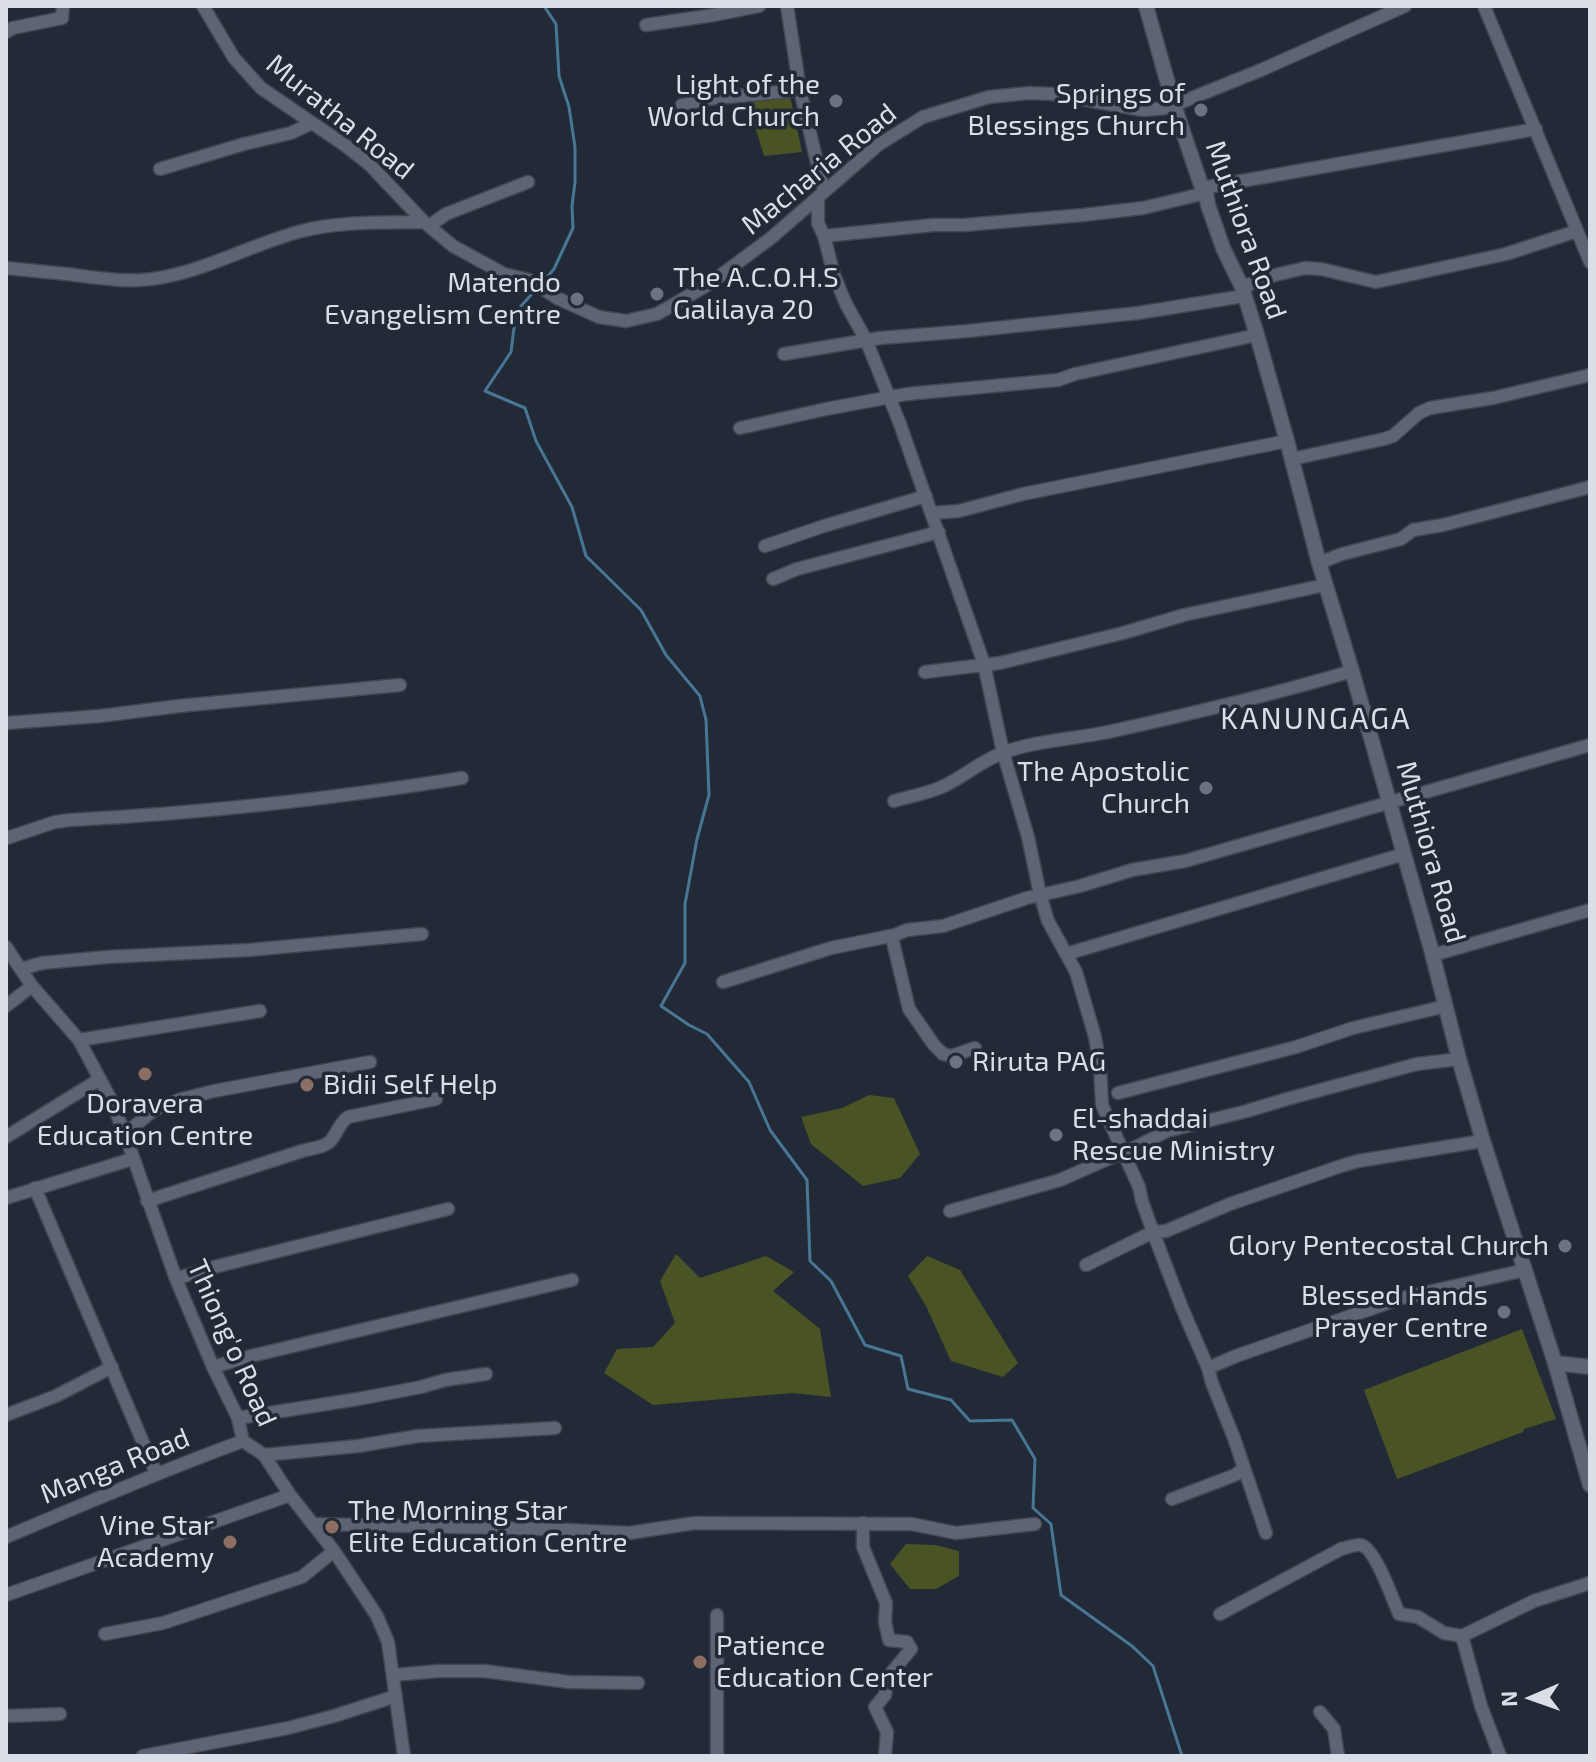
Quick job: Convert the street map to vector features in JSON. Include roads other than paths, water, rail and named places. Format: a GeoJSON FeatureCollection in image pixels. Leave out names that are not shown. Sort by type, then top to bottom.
{"type":"FeatureCollection","features":[{"type":"Feature","properties":{"kind":"street"},"geometry":{"type":"LineString","coordinates":[[6,32],[62,18],[63,6]]}},
{"type":"Feature","properties":{"kind":"street","name":"Muratha Road"},"geometry":{"type":"LineString","coordinates":[[203,6],[234,58],[261,88],[370,165],[426,224]]}},
{"type":"Feature","properties":{"kind":"street"},"geometry":{"type":"LineString","coordinates":[[646,25],[759,6]]}},
{"type":"Feature","properties":{"kind":"street"},"geometry":{"type":"LineString","coordinates":[[787,6],[821,195],[818,223],[834,275],[866,340],[889,397],[984,664],[1003,752],[1048,921],[1076,972],[1095,1037],[1102,1105],[1139,1187],[1153,1232],[1234,1438],[1266,1533]]}},
{"type":"Feature","properties":{"kind":"street","name":"Muthiora Road"},"geometry":{"type":"LineString","coordinates":[[1146,6],[1174,105],[1223,248],[1243,292],[1257,335],[1325,585],[1433,955],[1459,1059],[1555,1363],[1590,1485]]}},
{"type":"Feature","properties":{"kind":"street","name":"Macharia Road"},"geometry":{"type":"LineString","coordinates":[[426,224],[453,246],[504,274],[529,280],[557,298],[599,317],[626,321],[657,314],[709,284],[745,258],[878,145],[923,117],[989,97],[1029,93],[1053,94],[1143,110],[1167,108],[1405,6]]}},
{"type":"Feature","properties":{"kind":"street"},"geometry":{"type":"LineString","coordinates":[[1484,6],[1590,262]]}},
{"type":"Feature","properties":{"kind":"street"},"geometry":{"type":"LineString","coordinates":[[682,105],[707,99],[800,90]]}},
{"type":"Feature","properties":{"kind":"street"},"geometry":{"type":"LineString","coordinates":[[160,169],[291,133],[312,123]]}},
{"type":"Feature","properties":{"kind":"street"},"geometry":{"type":"LineString","coordinates":[[824,236],[1143,208],[1204,191],[1536,129]]}},
{"type":"Feature","properties":{"kind":"street"},"geometry":{"type":"LineString","coordinates":[[6,268],[146,280],[328,225],[426,224],[528,182]]}},
{"type":"Feature","properties":{"kind":"street"},"geometry":{"type":"LineString","coordinates":[[784,354],[866,340],[1138,313],[1243,292],[1275,275],[1305,268],[1376,282],[1506,254],[1577,231]]}},
{"type":"Feature","properties":{"kind":"street"},"geometry":{"type":"LineString","coordinates":[[740,428],[889,397],[1058,380],[1257,335]]}},
{"type":"Feature","properties":{"kind":"street"},"geometry":{"type":"LineString","coordinates":[[1292,459],[1393,436],[1419,413],[1430,408],[1493,398],[1590,375]]}},
{"type":"Feature","properties":{"kind":"street"},"geometry":{"type":"LineString","coordinates":[[932,513],[959,511],[1023,494],[1287,441]]}},
{"type":"Feature","properties":{"kind":"street"},"geometry":{"type":"LineString","coordinates":[[1319,563],[1401,539],[1413,530],[1590,487]]}},
{"type":"Feature","properties":{"kind":"street"},"geometry":{"type":"LineString","coordinates":[[765,546],[926,496]]}},
{"type":"Feature","properties":{"kind":"street"},"geometry":{"type":"LineString","coordinates":[[773,579],[797,569],[939,532]]}},
{"type":"Feature","properties":{"kind":"street"},"geometry":{"type":"LineString","coordinates":[[925,672],[1043,653],[1184,615],[1325,585]]}},
{"type":"Feature","properties":{"kind":"street"},"geometry":{"type":"LineString","coordinates":[[894,801],[945,786],[1003,752],[1208,709],[1352,671]]}},
{"type":"Feature","properties":{"kind":"street"},"geometry":{"type":"LineString","coordinates":[[6,723],[400,685]]}},
{"type":"Feature","properties":{"kind":"street"},"geometry":{"type":"LineString","coordinates":[[723,982],[831,948],[914,929],[943,926],[1040,894],[1132,870],[1185,861],[1590,745]]}},
{"type":"Feature","properties":{"kind":"street"},"geometry":{"type":"LineString","coordinates":[[6,838],[70,820],[187,813],[327,798],[462,778]]}},
{"type":"Feature","properties":{"kind":"street"},"geometry":{"type":"LineString","coordinates":[[1066,954],[1404,854]]}},
{"type":"Feature","properties":{"kind":"street"},"geometry":{"type":"LineString","coordinates":[[1433,955],[1590,910]]}},
{"type":"Feature","properties":{"kind":"street"},"geometry":{"type":"LineString","coordinates":[[21,969],[42,963],[93,958],[249,950],[422,934]]}},
{"type":"Feature","properties":{"kind":"street"},"geometry":{"type":"LineString","coordinates":[[895,935],[892,938],[909,1009],[934,1045],[943,1054],[951,1056],[975,1048]]}},
{"type":"Feature","properties":{"kind":"street","name":"Thiong'o Road"},"geometry":{"type":"LineString","coordinates":[[6,947],[32,986],[79,1040],[100,1079],[125,1134],[176,1279],[238,1418],[243,1441],[264,1455],[377,1616],[388,1642],[404,1756]]}},
{"type":"Feature","properties":{"kind":"street"},"geometry":{"type":"LineString","coordinates":[[6,1006],[32,986]]}},
{"type":"Feature","properties":{"kind":"street"},"geometry":{"type":"LineString","coordinates":[[1118,1093],[1296,1047],[1353,1028],[1446,1006]]}},
{"type":"Feature","properties":{"kind":"street"},"geometry":{"type":"LineString","coordinates":[[79,1040],[260,1011]]}},
{"type":"Feature","properties":{"kind":"street"},"geometry":{"type":"LineString","coordinates":[[950,1211],[1060,1180],[1167,1131],[1429,1061],[1459,1059]]}},
{"type":"Feature","properties":{"kind":"street"},"geometry":{"type":"LineString","coordinates":[[125,1134],[155,1109],[182,1099],[370,1062]]}},
{"type":"Feature","properties":{"kind":"street"},"geometry":{"type":"LineString","coordinates":[[6,1137],[100,1079]]}},
{"type":"Feature","properties":{"kind":"street"},"geometry":{"type":"LineString","coordinates":[[147,1201],[327,1144],[340,1123],[348,1117],[436,1099]]}},
{"type":"Feature","properties":{"kind":"street"},"geometry":{"type":"LineString","coordinates":[[1086,1265],[1153,1232],[1166,1231],[1230,1204],[1341,1166],[1483,1141]]}},
{"type":"Feature","properties":{"kind":"street"},"geometry":{"type":"LineString","coordinates":[[6,1198],[132,1159]]}},
{"type":"Feature","properties":{"kind":"street"},"geometry":{"type":"LineString","coordinates":[[35,1188],[156,1473]]}},
{"type":"Feature","properties":{"kind":"street"},"geometry":{"type":"LineString","coordinates":[[176,1279],[448,1209]]}},
{"type":"Feature","properties":{"kind":"street"},"geometry":{"type":"LineString","coordinates":[[1208,1368],[1402,1298],[1525,1270]]}},
{"type":"Feature","properties":{"kind":"street"},"geometry":{"type":"LineString","coordinates":[[213,1367],[572,1280]]}},
{"type":"Feature","properties":{"kind":"street"},"geometry":{"type":"LineString","coordinates":[[1555,1363],[1590,1367]]}},
{"type":"Feature","properties":{"kind":"street"},"geometry":{"type":"LineString","coordinates":[[6,1415],[56,1396],[112,1367]]}},
{"type":"Feature","properties":{"kind":"street"},"geometry":{"type":"LineString","coordinates":[[238,1418],[486,1374]]}},
{"type":"Feature","properties":{"kind":"street"},"geometry":{"type":"LineString","coordinates":[[264,1455],[358,1446],[418,1436],[555,1428]]}},
{"type":"Feature","properties":{"kind":"street","name":"Manga Road"},"geometry":{"type":"LineString","coordinates":[[6,1535],[243,1441]]}},
{"type":"Feature","properties":{"kind":"street"},"geometry":{"type":"LineString","coordinates":[[1172,1499],[1235,1475],[1243,1469]]}},
{"type":"Feature","properties":{"kind":"street"},"geometry":{"type":"LineString","coordinates":[[6,1595],[290,1495]]}},
{"type":"Feature","properties":{"kind":"street"},"geometry":{"type":"LineString","coordinates":[[313,1524],[629,1533],[695,1523],[912,1524],[956,1533],[1035,1524]]}},
{"type":"Feature","properties":{"kind":"street"},"geometry":{"type":"LineString","coordinates":[[863,1523],[863,1547],[886,1603],[885,1622],[889,1640],[907,1642],[911,1649],[888,1677],[885,1695],[875,1707],[887,1732],[885,1756]]}},
{"type":"Feature","properties":{"kind":"street"},"geometry":{"type":"LineString","coordinates":[[1220,1614],[1341,1549],[1358,1544],[1365,1546],[1379,1567],[1399,1614],[1418,1617],[1444,1633],[1462,1636],[1534,1601],[1590,1583]]}},
{"type":"Feature","properties":{"kind":"street"},"geometry":{"type":"LineString","coordinates":[[105,1634],[163,1623],[302,1577],[334,1551]]}},
{"type":"Feature","properties":{"kind":"street"},"geometry":{"type":"LineString","coordinates":[[717,1615],[717,1756]]}},
{"type":"Feature","properties":{"kind":"street"},"geometry":{"type":"LineString","coordinates":[[1462,1636],[1481,1706],[1500,1756]]}},
{"type":"Feature","properties":{"kind":"street"},"geometry":{"type":"LineString","coordinates":[[393,1675],[484,1671],[569,1682],[638,1683]]}},
{"type":"Feature","properties":{"kind":"street"},"geometry":{"type":"LineString","coordinates":[[143,1756],[288,1728],[396,1696]]}},
{"type":"Feature","properties":{"kind":"street"},"geometry":{"type":"LineString","coordinates":[[1320,1712],[1334,1729],[1338,1756]]}},
{"type":"Feature","properties":{"kind":"street"},"geometry":{"type":"LineString","coordinates":[[6,1716],[60,1714]]}},
{"type":"Feature","properties":{"kind":"waterway"},"geometry":{"type":"LineString","coordinates":[[542,283],[554,269],[573,228],[575,182],[575,147],[569,107],[559,76],[556,24],[544,6]]}},
{"type":"Feature","properties":{"kind":"waterway"},"geometry":{"type":"LineString","coordinates":[[537,288],[516,312],[511,352],[485,391],[525,408],[536,441],[572,507],[586,556],[641,610],[666,655],[700,696],[706,720],[709,795],[685,904],[685,963],[661,1006],[707,1034],[749,1082],[770,1130],[807,1180],[810,1261],[831,1281],[865,1345],[901,1356],[908,1389],[951,1400],[970,1421],[1012,1420],[1035,1459],[1033,1508],[1051,1524],[1061,1595],[1132,1646],[1153,1666],[1182,1756]]}},
{"type":"Feature","properties":{"kind":"place","name":"Light of the World Church"},"geometry":{"type":"Point","coordinates":[836,101]}},
{"type":"Feature","properties":{"kind":"place","name":"Springs of Blessings Church"},"geometry":{"type":"Point","coordinates":[1201,110]}},
{"type":"Feature","properties":{"kind":"place","name":"The A.C.O.H.S Galilaya 20"},"geometry":{"type":"Point","coordinates":[657,294]}},
{"type":"Feature","properties":{"kind":"place","name":"Matendo Evangelism Centre"},"geometry":{"type":"Point","coordinates":[577,299]}},
{"type":"Feature","properties":{"kind":"place","name":"The Apostolic Church"},"geometry":{"type":"Point","coordinates":[1206,788]}},
{"type":"Feature","properties":{"kind":"place","name":"Riruta PAG"},"geometry":{"type":"Point","coordinates":[956,1062]}},
{"type":"Feature","properties":{"kind":"place","name":"Doravera Education Centre"},"geometry":{"type":"Point","coordinates":[145,1074]}},
{"type":"Feature","properties":{"kind":"place","name":"Bidii Self Help"},"geometry":{"type":"Point","coordinates":[307,1085]}},
{"type":"Feature","properties":{"kind":"place","name":"El-shaddai Rescue Ministry"},"geometry":{"type":"Point","coordinates":[1056,1135]}},
{"type":"Feature","properties":{"kind":"place","name":"Glory Pentecostal Church"},"geometry":{"type":"Point","coordinates":[1565,1246]}},
{"type":"Feature","properties":{"kind":"place","name":"Blessed Hands Prayer Centre"},"geometry":{"type":"Point","coordinates":[1504,1312]}},
{"type":"Feature","properties":{"kind":"place","name":"The Morning Star Elite Education Centre"},"geometry":{"type":"Point","coordinates":[332,1527]}},
{"type":"Feature","properties":{"kind":"place","name":"Vine Star Academy"},"geometry":{"type":"Point","coordinates":[230,1542]}},
{"type":"Feature","properties":{"kind":"place","name":"Patience Education Center"},"geometry":{"type":"Point","coordinates":[700,1662]}},
{"type":"Feature","properties":{"kind":"district","name":"KANUNGAGA"},"geometry":{"type":"Point","coordinates":[1316,719]}}]}
